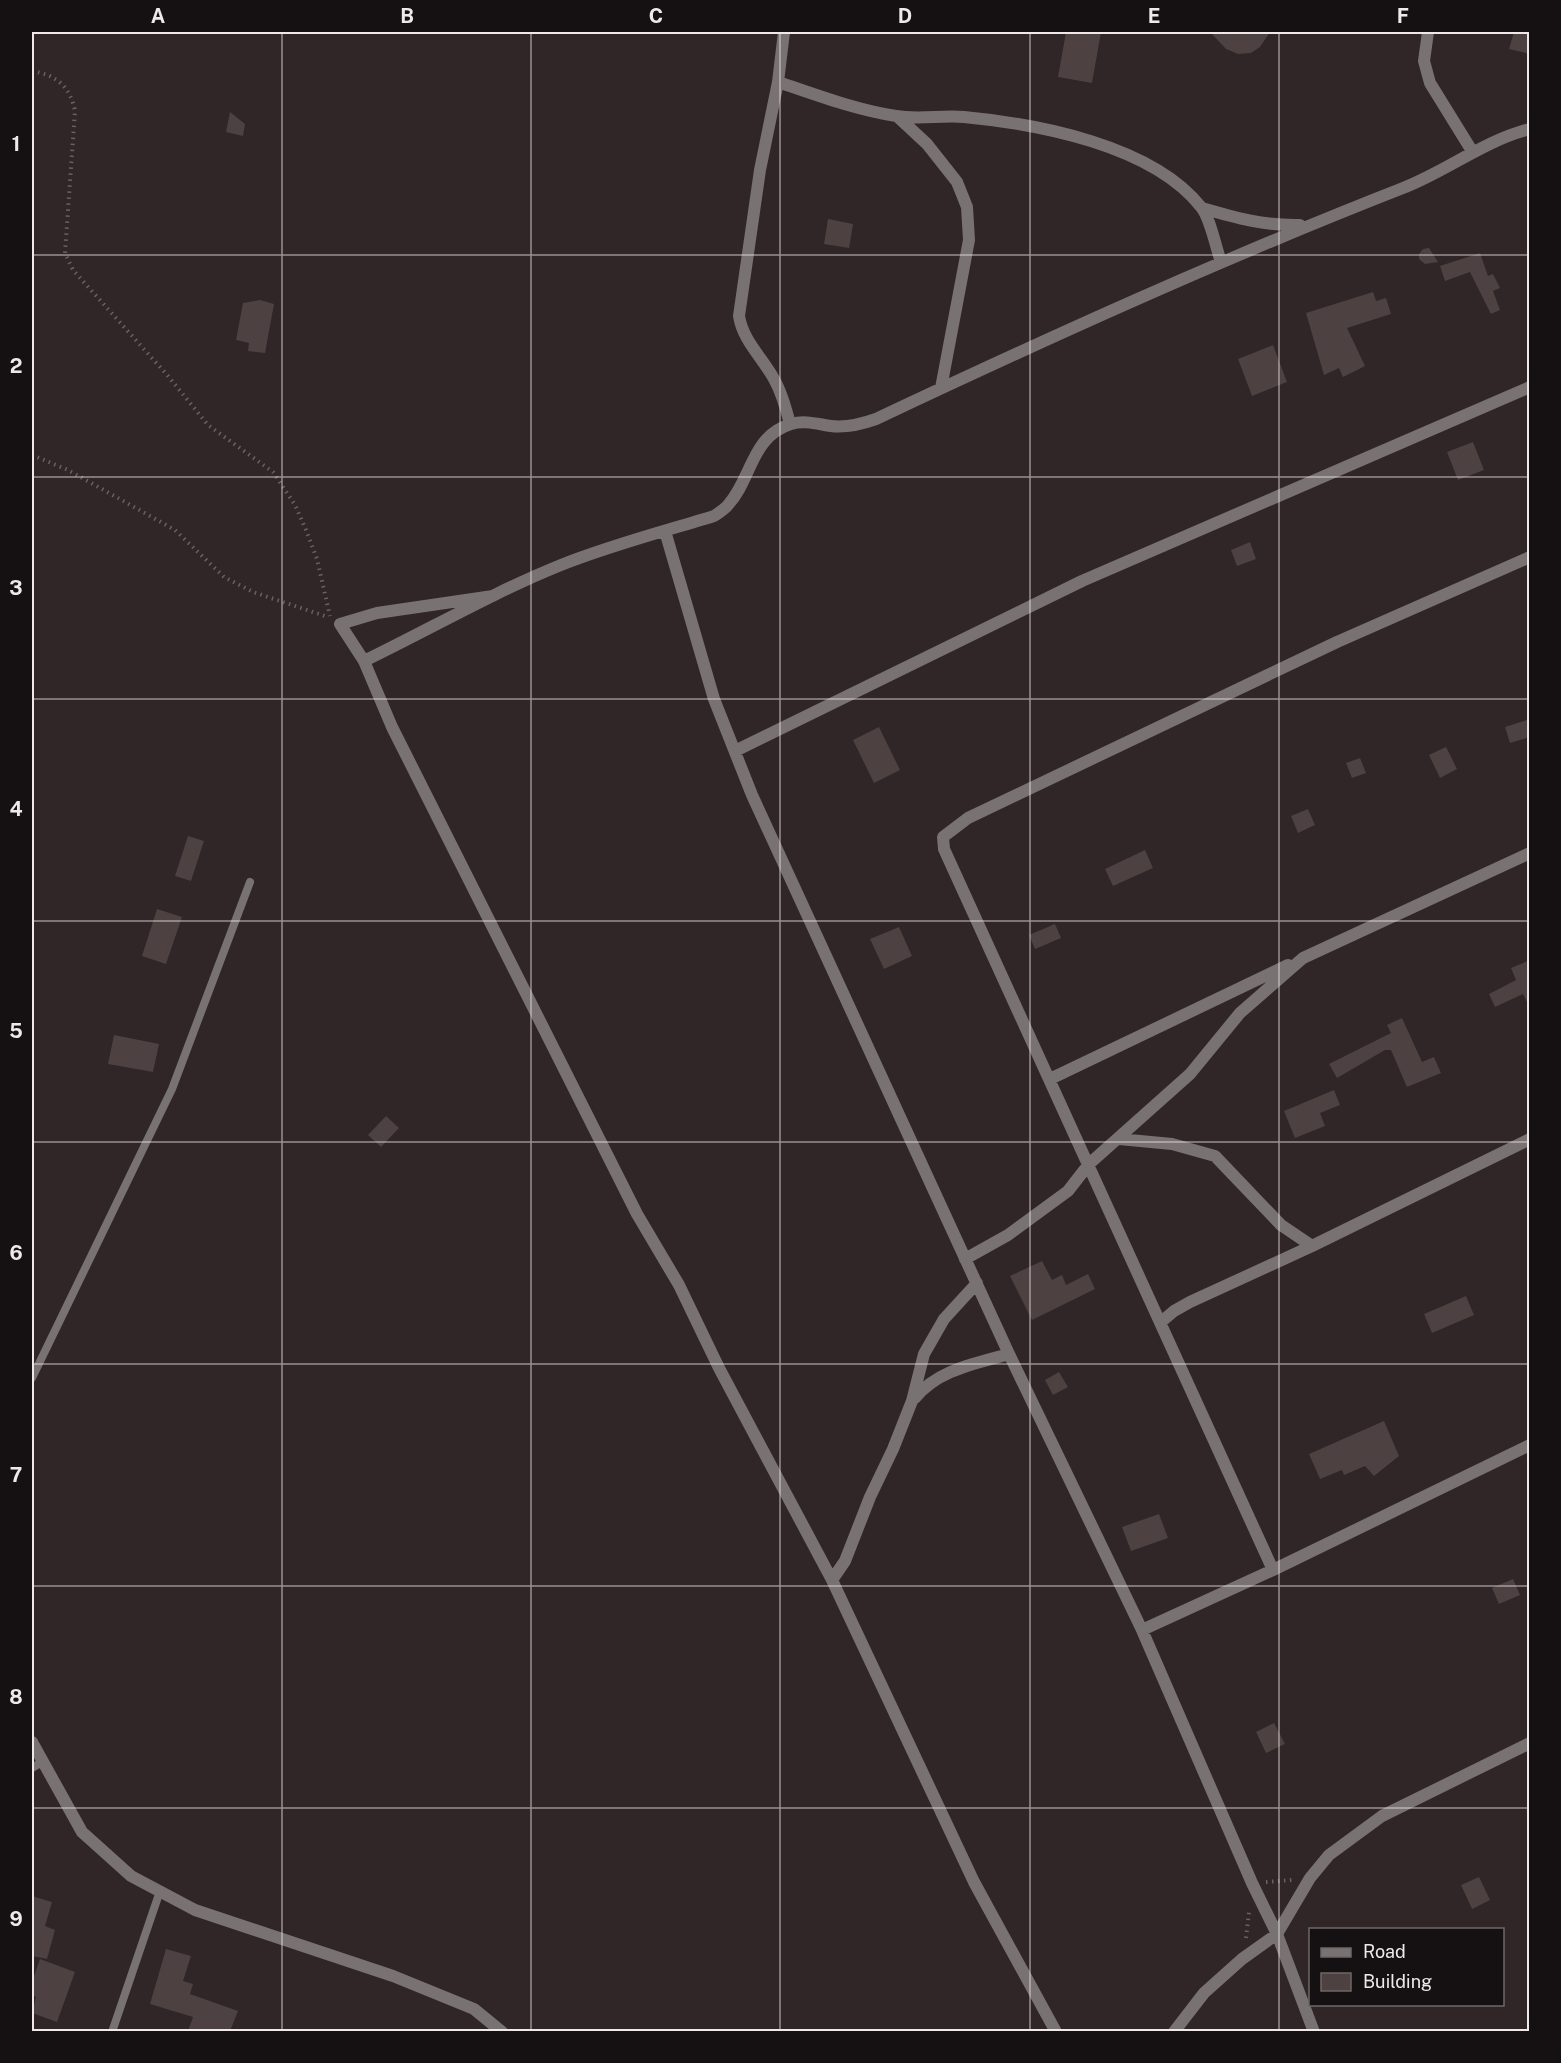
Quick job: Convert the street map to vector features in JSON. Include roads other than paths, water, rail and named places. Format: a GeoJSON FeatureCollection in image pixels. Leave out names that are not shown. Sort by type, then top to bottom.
{"type":"FeatureCollection","features":[{"type":"Feature","properties":{"kind":"street"},"geometry":{"type":"LineString","coordinates":[[784,32],[778,82],[759,170],[739,316],[742,334],[774,379],[784,401],[790,424]]}},
{"type":"Feature","properties":{"kind":"street"},"geometry":{"type":"LineString","coordinates":[[1428,32],[1424,61],[1431,83],[1472,151]]}},
{"type":"Feature","properties":{"kind":"street"},"geometry":{"type":"LineString","coordinates":[[778,82],[846,105],[898,117],[962,117],[1034,126],[1100,143],[1167,176],[1202,208],[1248,222],[1272,226],[1306,225]]}},
{"type":"Feature","properties":{"kind":"street"},"geometry":{"type":"LineString","coordinates":[[898,117],[927,144],[957,182],[967,207],[969,240],[941,388]]}},
{"type":"Feature","properties":{"kind":"street"},"geometry":{"type":"LineString","coordinates":[[364,661],[493,596],[598,551],[714,516],[728,505],[742,482],[753,456],[767,437],[790,424],[809,422],[834,427],[858,425],[1306,225],[1422,181],[1472,151],[1509,134],[1530,129]]}},
{"type":"Feature","properties":{"kind":"street"},"geometry":{"type":"LineString","coordinates":[[1202,208],[1221,262]]}},
{"type":"Feature","properties":{"kind":"street"},"geometry":{"type":"LineString","coordinates":[[735,751],[1082,581],[1530,387]]}},
{"type":"Feature","properties":{"kind":"street"},"geometry":{"type":"LineString","coordinates":[[665,531],[714,699],[752,795],[1008,1354],[1142,1630],[1252,1883],[1277,1934],[1314,2031]]}},
{"type":"Feature","properties":{"kind":"street"},"geometry":{"type":"LineString","coordinates":[[1273,1570],[943,843],[946,833],[968,818],[1327,647],[1530,557]]}},
{"type":"Feature","properties":{"kind":"street"},"geometry":{"type":"LineString","coordinates":[[493,596],[377,614],[340,624],[364,661],[392,728],[637,1214],[679,1285],[719,1368],[832,1580],[975,1882],[1056,2031]]}},
{"type":"Feature","properties":{"kind":"street"},"geometry":{"type":"LineString","coordinates":[[1050,1079],[1530,853]]}},
{"type":"Feature","properties":{"kind":"street"},"geometry":{"type":"LineString","coordinates":[[965,1259],[1008,1235],[1068,1191],[1089,1164],[1190,1074],[1240,1013],[1303,958]]}},
{"type":"Feature","properties":{"kind":"street"},"geometry":{"type":"LineString","coordinates":[[1119,1139],[1172,1144],[1215,1156],[1281,1225],[1312,1246]]}},
{"type":"Feature","properties":{"kind":"street"},"geometry":{"type":"LineString","coordinates":[[1161,1322],[1190,1302],[1312,1246],[1530,1139]]}},
{"type":"Feature","properties":{"kind":"street"},"geometry":{"type":"LineString","coordinates":[[832,1580],[845,1561],[912,1401],[924,1354],[944,1319],[977,1283]]}},
{"type":"Feature","properties":{"kind":"street"},"geometry":{"type":"LineString","coordinates":[[912,1401],[927,1384],[959,1368],[1008,1354]]}},
{"type":"Feature","properties":{"kind":"street"},"geometry":{"type":"LineString","coordinates":[[1142,1630],[1273,1570],[1530,1445]]}},
{"type":"Feature","properties":{"kind":"street"},"geometry":{"type":"LineString","coordinates":[[32,1742],[37,1765],[82,1832],[131,1876],[159,1894],[195,1910],[393,1976],[474,2009],[502,2031]]}},
{"type":"Feature","properties":{"kind":"street"},"geometry":{"type":"LineString","coordinates":[[1174,2031],[1204,1993],[1242,1959],[1277,1934],[1310,1878],[1329,1855],[1382,1816],[1437,1786],[1530,1743]]}},
{"type":"Feature","properties":{"kind":"lane"},"geometry":{"type":"LineString","coordinates":[[32,1378],[172,1089],[250,882]]}},
{"type":"Feature","properties":{"kind":"lane"},"geometry":{"type":"LineString","coordinates":[[112,2031],[159,1894]]}}]}
